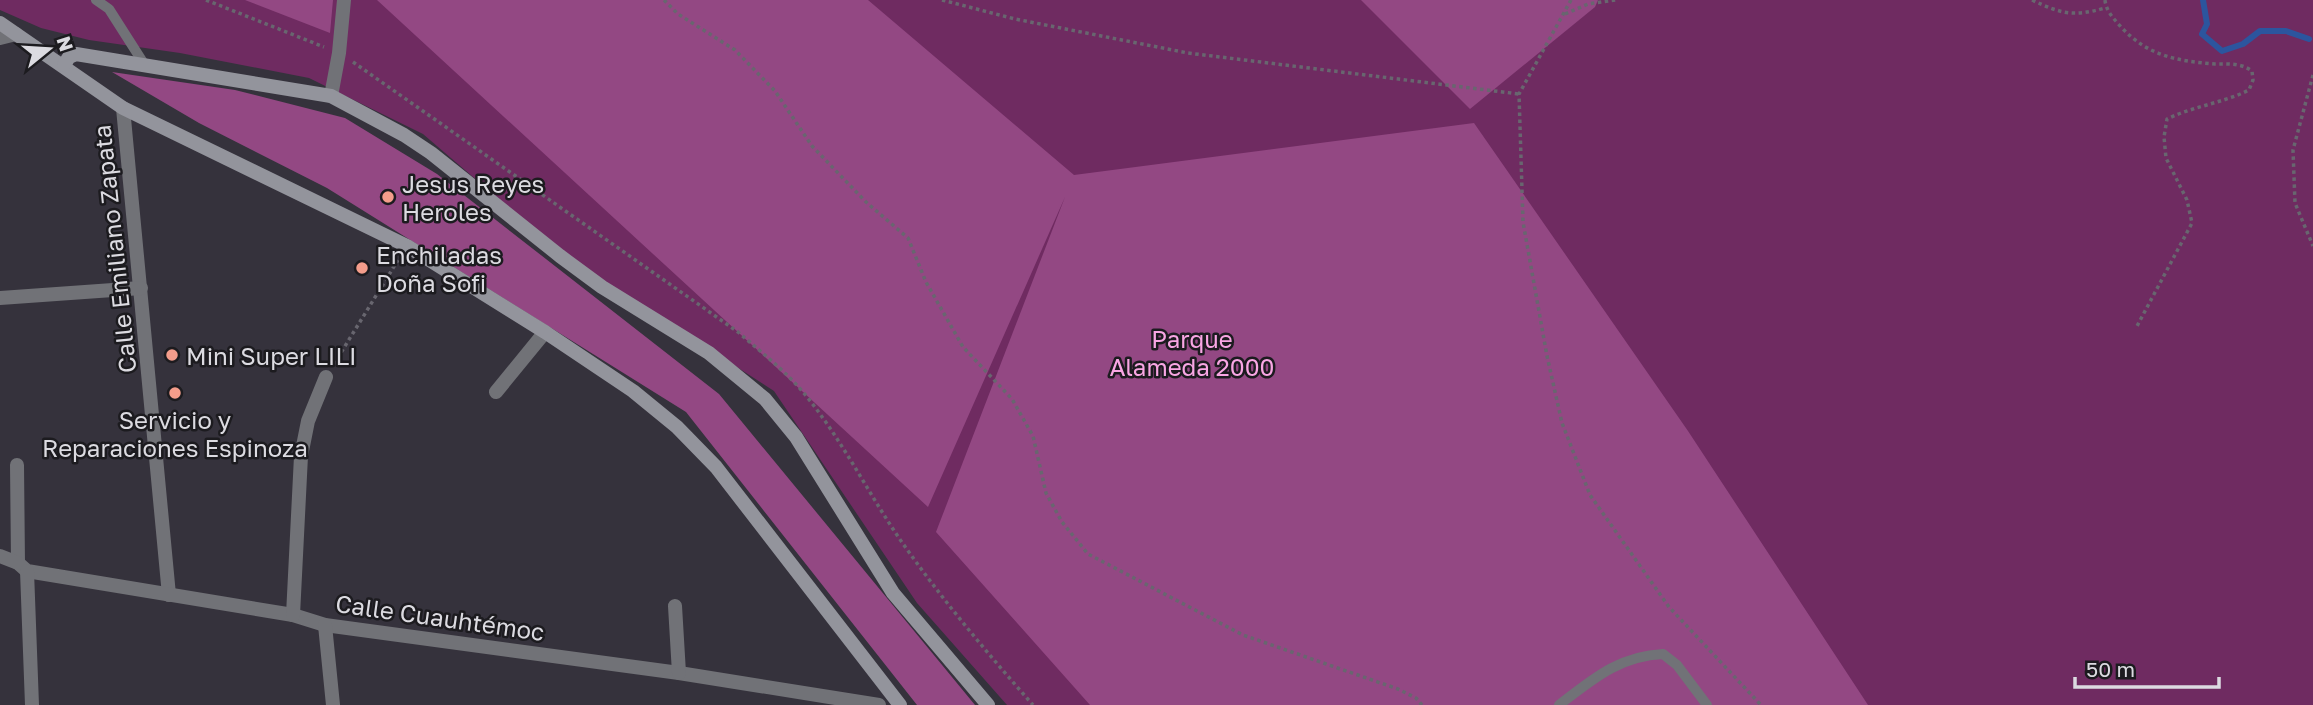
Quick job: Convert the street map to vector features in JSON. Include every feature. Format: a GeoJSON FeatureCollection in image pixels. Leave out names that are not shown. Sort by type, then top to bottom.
{"type":"FeatureCollection","features":[{"type":"Feature","properties":{"kind":"main road"},"geometry":{"type":"LineString","coordinates":[[0,23],[123,108],[407,246],[545,332],[633,391],[677,427],[716,467],[900,705]]}},
{"type":"Feature","properties":{"kind":"main road"},"geometry":{"type":"LineString","coordinates":[[64,65],[69,57],[76,54],[331,96],[404,135],[602,287],[709,354],[752,386],[796,437],[893,593],[988,705]]}},
{"type":"Feature","properties":{"kind":"street"},"geometry":{"type":"LineString","coordinates":[[331,96],[339,53],[344,0]]}},
{"type":"Feature","properties":{"kind":"street"},"geometry":{"type":"LineString","coordinates":[[0,38],[16,34]]}},
{"type":"Feature","properties":{"kind":"street","name":"Calle Emiliano Zapata"},"geometry":{"type":"LineString","coordinates":[[123,108],[169,595]]}},
{"type":"Feature","properties":{"kind":"street"},"geometry":{"type":"LineString","coordinates":[[0,298],[141,288]]}},
{"type":"Feature","properties":{"kind":"street"},"geometry":{"type":"LineString","coordinates":[[496,392],[545,332]]}},
{"type":"Feature","properties":{"kind":"street"},"geometry":{"type":"LineString","coordinates":[[293,615],[301,456],[308,421],[326,377]]}},
{"type":"Feature","properties":{"kind":"street"},"geometry":{"type":"LineString","coordinates":[[17,465],[32,705]]}},
{"type":"Feature","properties":{"kind":"street","name":"Calle Cuauhtémoc"},"geometry":{"type":"LineString","coordinates":[[0,556],[22,567],[293,615],[325,625],[679,673],[879,705]]}},
{"type":"Feature","properties":{"kind":"street"},"geometry":{"type":"LineString","coordinates":[[675,606],[679,673]]}},
{"type":"Feature","properties":{"kind":"street"},"geometry":{"type":"LineString","coordinates":[[325,625],[333,705]]}},
{"type":"Feature","properties":{"kind":"lane"},"geometry":{"type":"LineString","coordinates":[[96,0],[109,9],[146,67]]}},
{"type":"Feature","properties":{"kind":"lane"},"geometry":{"type":"LineString","coordinates":[[1564,704],[1607,670],[1627,659],[1663,654],[1677,665],[1707,705]]}},
{"type":"Feature","properties":{"kind":"path"},"geometry":{"type":"LineString","coordinates":[[206,0],[339,53],[573,218]]}},
{"type":"Feature","properties":{"kind":"path"},"geometry":{"type":"LineString","coordinates":[[664,0],[678,14],[735,50],[775,91],[812,146],[866,202],[908,238],[926,282],[962,347],[1012,399],[1028,426],[1033,436],[1046,493],[1062,522],[1088,554],[1243,635],[1398,689],[1416,698],[1422,705]]}},
{"type":"Feature","properties":{"kind":"path"},"geometry":{"type":"LineString","coordinates":[[942,0],[1015,19],[1188,53],[1518,94]]}},
{"type":"Feature","properties":{"kind":"path"},"geometry":{"type":"LineString","coordinates":[[1571,0],[1518,94],[1522,222],[1562,423],[1590,495],[1669,607],[1761,705]]}},
{"type":"Feature","properties":{"kind":"path"},"geometry":{"type":"LineString","coordinates":[[1563,15],[1588,4],[1616,0]]}},
{"type":"Feature","properties":{"kind":"path"},"geometry":{"type":"LineString","coordinates":[[2032,0],[2058,12],[2083,14],[2105,8]]}},
{"type":"Feature","properties":{"kind":"path"},"geometry":{"type":"LineString","coordinates":[[2105,0],[2105,8],[2123,29],[2147,50],[2184,62],[2243,65],[2252,71],[2253,80],[2249,90],[2231,99],[2167,119],[2164,137],[2166,158],[2187,200],[2192,223],[2136,328]]}},
{"type":"Feature","properties":{"kind":"path"},"geometry":{"type":"LineString","coordinates":[[2313,75],[2293,150],[2295,203],[2313,246]]}},
{"type":"Feature","properties":{"kind":"path"},"geometry":{"type":"LineString","coordinates":[[326,377],[407,246]]}},
{"type":"Feature","properties":{"kind":"green space","name":"Parque Alameda 2000"},"geometry":{"type":"Polygon","coordinates":[[[0,0],[2313,0],[2313,705],[1007,705],[917,603],[774,391],[566,257],[423,134],[309,78],[180,53],[89,40],[41,28],[0,10],[0,0]]]}},
{"type":"Feature","properties":{"kind":"green space"},"geometry":{"type":"Polygon","coordinates":[[[245,0],[333,0],[330,33],[245,0]]]}},
{"type":"Feature","properties":{"kind":"green space"},"geometry":{"type":"Polygon","coordinates":[[[377,0],[868,0],[1074,175],[1474,123],[1688,431],[1868,705],[1090,705],[936,532],[1065,197],[928,507],[377,0]]]}},
{"type":"Feature","properties":{"kind":"green space"},"geometry":{"type":"Polygon","coordinates":[[[1361,0],[1598,0],[1595,7],[1470,109],[1361,0]]]}},
{"type":"Feature","properties":{"kind":"green space"},"geometry":{"type":"Polygon","coordinates":[[[112,72],[235,90],[345,118],[437,174],[719,394],[975,705],[917,705],[686,412],[327,188],[199,123],[112,72]]]}},
{"type":"Feature","properties":{"kind":"waterway"},"geometry":{"type":"LineString","coordinates":[[2203,0],[2207,24],[2202,34],[2222,51],[2243,44],[2260,31],[2286,31],[2309,39]]}},
{"type":"Feature","properties":{"kind":"place","name":"Jesus Reyes Heroles"},"geometry":{"type":"Point","coordinates":[388,197]}},
{"type":"Feature","properties":{"kind":"place","name":"Enchiladas Doña Sofi"},"geometry":{"type":"Point","coordinates":[362,268]}},
{"type":"Feature","properties":{"kind":"place","name":"Mini Super LILI"},"geometry":{"type":"Point","coordinates":[172,355]}},
{"type":"Feature","properties":{"kind":"place","name":"Servicio y Reparaciones Espinoza"},"geometry":{"type":"Point","coordinates":[175,393]}}]}
